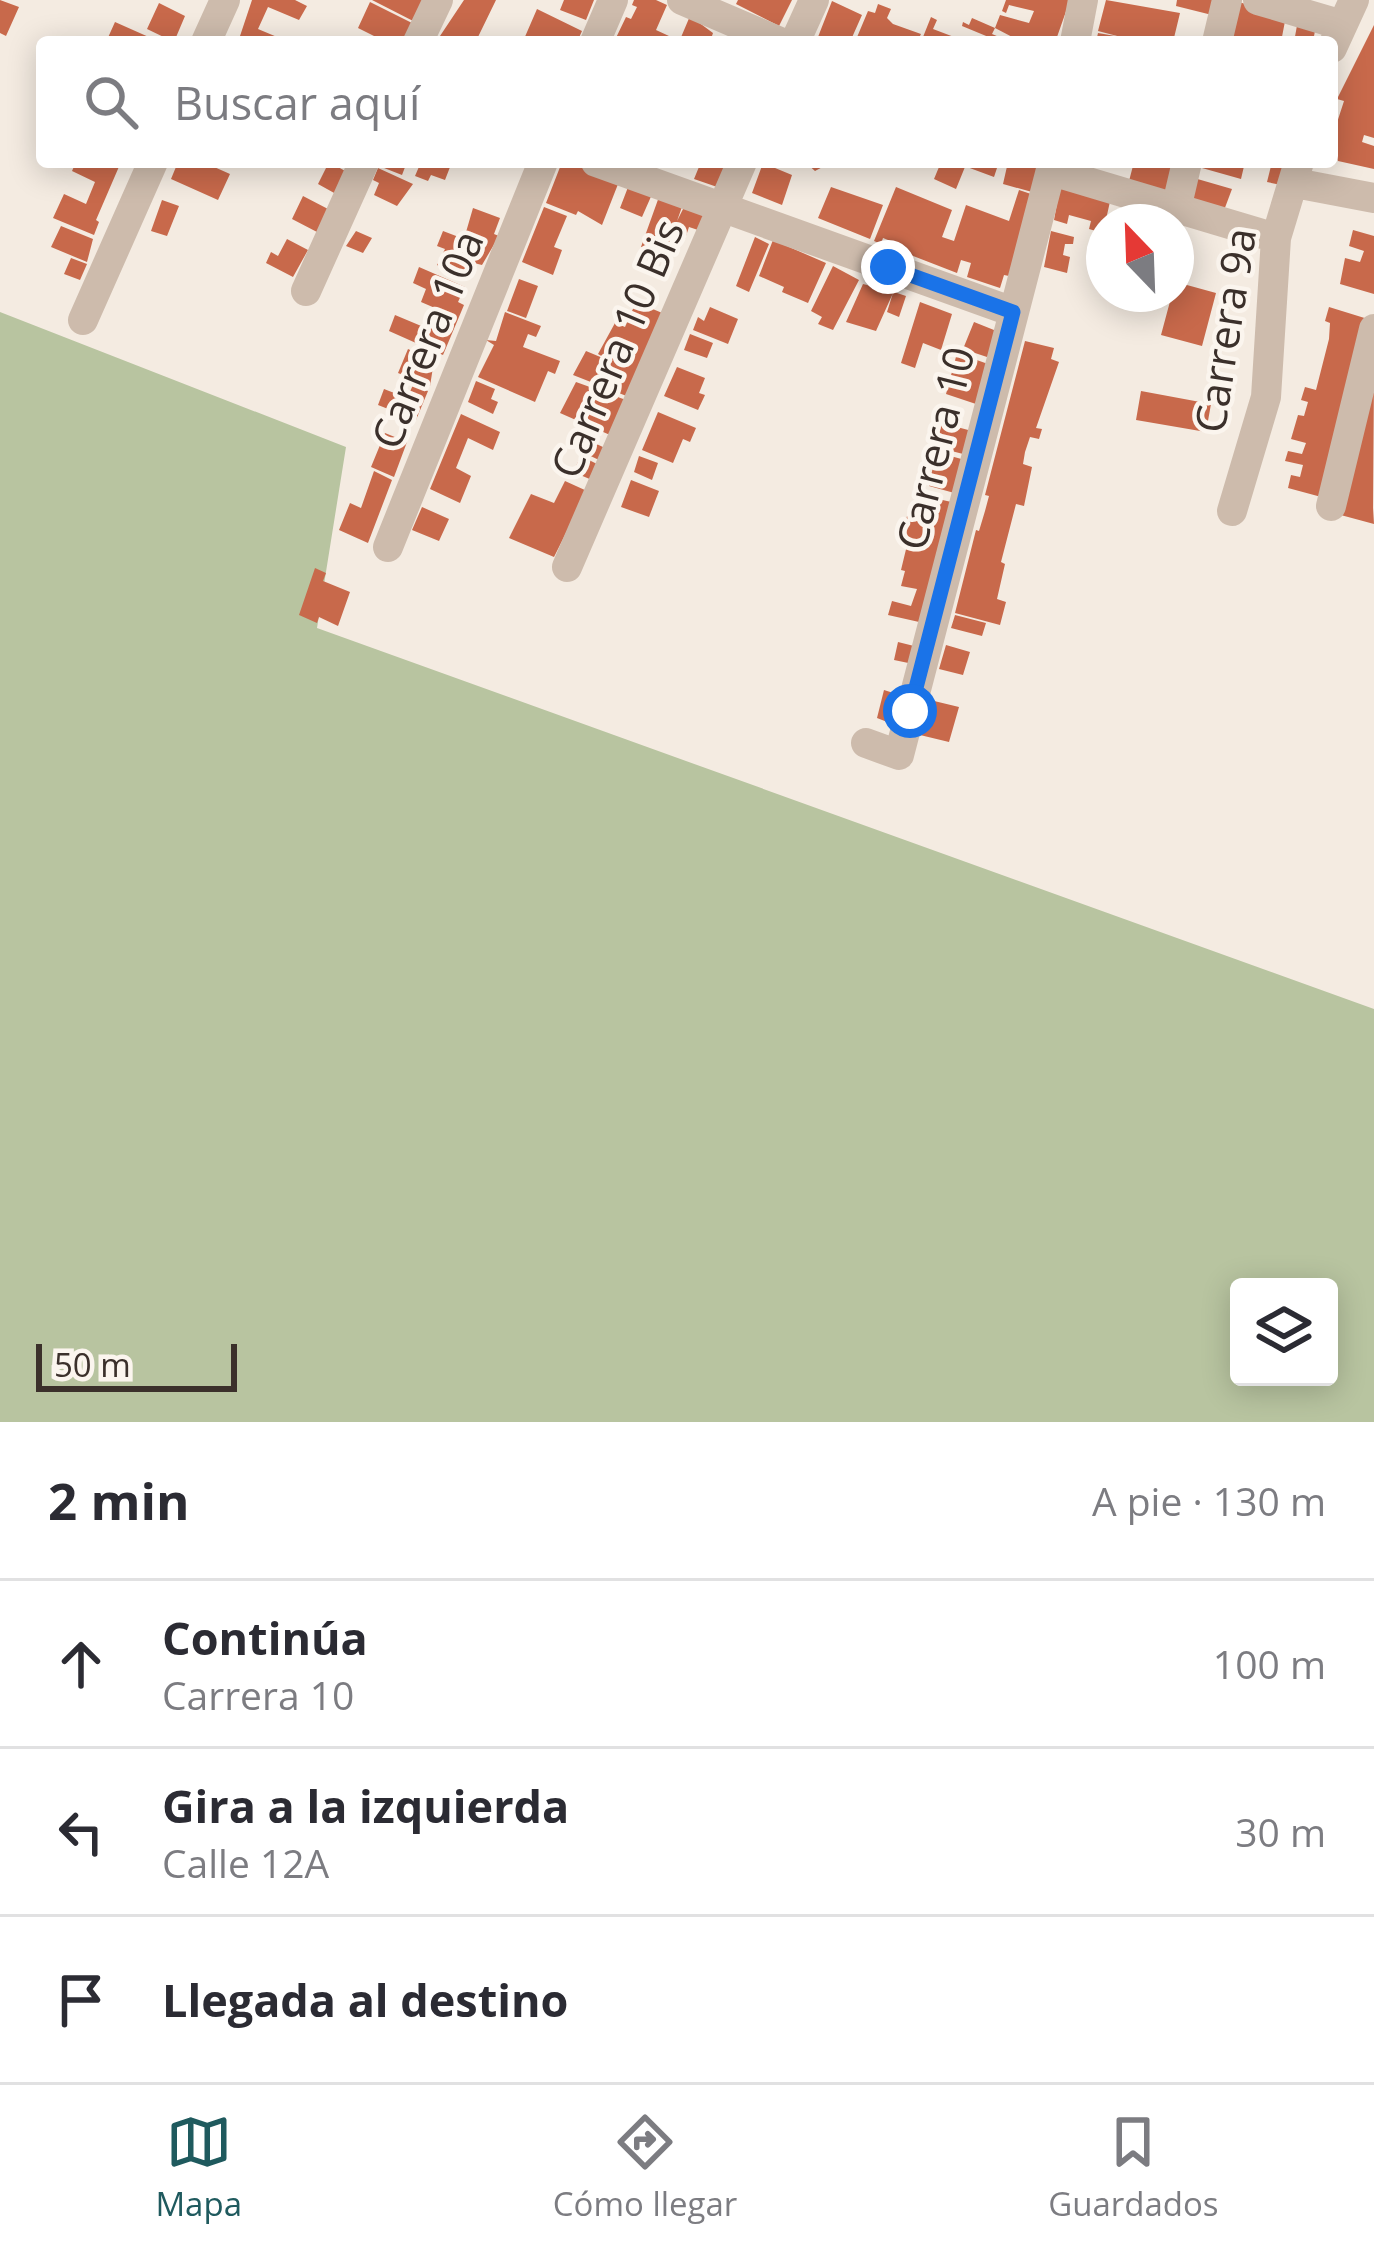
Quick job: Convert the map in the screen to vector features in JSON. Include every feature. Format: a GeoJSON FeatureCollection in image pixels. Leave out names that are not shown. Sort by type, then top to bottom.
{"type":"FeatureCollection","features":[{"type":"Feature","properties":{"kind":"street"},"geometry":{"type":"LineString","coordinates":[[209,36],[225,0]]}},
{"type":"Feature","properties":{"kind":"street"},"geometry":{"type":"LineString","coordinates":[[421,36],[438,0]]}},
{"type":"Feature","properties":{"kind":"street"},"geometry":{"type":"LineString","coordinates":[[598,36],[613,0]]}},
{"type":"Feature","properties":{"kind":"street"},"geometry":{"type":"LineString","coordinates":[[682,0],[766,36]]}},
{"type":"Feature","properties":{"kind":"street"},"geometry":{"type":"LineString","coordinates":[[798,36],[814,0]]}},
{"type":"Feature","properties":{"kind":"street"},"geometry":{"type":"LineString","coordinates":[[1077,36],[1083,0]]}},
{"type":"Feature","properties":{"kind":"street"},"geometry":{"type":"LineString","coordinates":[[1218,36],[1227,0]]}},
{"type":"Feature","properties":{"kind":"street"},"geometry":{"type":"LineString","coordinates":[[1258,0],[1343,24]]}},
{"type":"Feature","properties":{"kind":"street"},"geometry":{"type":"LineString","coordinates":[[83,320],[150,168]]}},
{"type":"Feature","properties":{"kind":"street"},"geometry":{"type":"LineString","coordinates":[[306,291],[361,168]]}},
{"type":"Feature","properties":{"kind":"street","name":"Carrera 10a"},"geometry":{"type":"LineString","coordinates":[[388,547],[541,168]]}},
{"type":"Feature","properties":{"kind":"street"},"geometry":{"type":"LineString","coordinates":[[613,168],[1013,312]]}},
{"type":"Feature","properties":{"kind":"street","name":"Carrera 10 Bis"},"geometry":{"type":"LineString","coordinates":[[567,566],[739,168]]}},
{"type":"Feature","properties":{"kind":"street","name":"Carrera 10"},"geometry":{"type":"LineString","coordinates":[[866,743],[898,755],[1054,168]]}},
{"type":"Feature","properties":{"kind":"street"},"geometry":{"type":"LineString","coordinates":[[1060,168],[1065,175],[1163,204]]}},
{"type":"Feature","properties":{"kind":"street"},"geometry":{"type":"LineString","coordinates":[[1177,204],[1186,168]]}},
{"type":"Feature","properties":{"kind":"street"},"geometry":{"type":"LineString","coordinates":[[1297,172],[1374,198]]}},
{"type":"Feature","properties":{"kind":"street","name":"Carrera 9a"},"geometry":{"type":"LineString","coordinates":[[1232,511],[1266,397],[1276,238],[1297,172]]}},
{"type":"Feature","properties":{"kind":"street"},"geometry":{"type":"LineString","coordinates":[[1194,213],[1276,238]]}},
{"type":"Feature","properties":{"kind":"street"},"geometry":{"type":"LineString","coordinates":[[1331,506],[1374,329]]}},
{"type":"Feature","properties":{"kind":"green space"},"geometry":{"type":"Polygon","coordinates":[[[0,312],[346,447],[317,628],[1374,1009],[1374,1422],[0,1422],[0,312]]]}},
{"type":"Feature","properties":{"kind":"building"},"geometry":{"type":"Polygon","coordinates":[[[0,0],[19,7],[6,36],[0,33],[0,0]]]}},
{"type":"Feature","properties":{"kind":"building"},"geometry":{"type":"Polygon","coordinates":[[[252,0],[295,0],[307,6],[299,20],[268,7],[258,29],[275,36],[240,36],[252,0]]]}},
{"type":"Feature","properties":{"kind":"building"},"geometry":{"type":"Polygon","coordinates":[[[372,0],[430,0],[419,24],[372,0]]]}},
{"type":"Feature","properties":{"kind":"building"},"geometry":{"type":"Polygon","coordinates":[[[464,0],[496,0],[478,36],[440,36],[464,0]]]}},
{"type":"Feature","properties":{"kind":"building"},"geometry":{"type":"Polygon","coordinates":[[[564,0],[594,0],[586,20],[560,10],[564,0]]]}},
{"type":"Feature","properties":{"kind":"building"},"geometry":{"type":"Polygon","coordinates":[[[634,0],[656,0],[667,5],[656,30],[669,36],[617,36],[637,7],[632,5],[634,0]]]}},
{"type":"Feature","properties":{"kind":"building"},"geometry":{"type":"Polygon","coordinates":[[[738,0],[792,0],[779,26],[736,4],[738,0]]]}},
{"type":"Feature","properties":{"kind":"building"},"geometry":{"type":"Polygon","coordinates":[[[1006,0],[1070,0],[1057,36],[1010,36],[995,28],[1000,15],[1029,23],[1034,11],[1009,5],[1006,13],[1002,11],[1006,0]]]}},
{"type":"Feature","properties":{"kind":"building"},"geometry":{"type":"Polygon","coordinates":[[[1106,0],[1180,13],[1174,36],[1117,36],[1098,31],[1106,0]]]}},
{"type":"Feature","properties":{"kind":"building"},"geometry":{"type":"Polygon","coordinates":[[[1177,0],[1215,0],[1212,15],[1176,6],[1177,0]]]}},
{"type":"Feature","properties":{"kind":"building"},"geometry":{"type":"Polygon","coordinates":[[[1232,0],[1286,16],[1282,36],[1225,36],[1232,0]]]}},
{"type":"Feature","properties":{"kind":"building"},"geometry":{"type":"Polygon","coordinates":[[[832,1],[862,15],[853,36],[818,36],[832,1]]]}},
{"type":"Feature","properties":{"kind":"building"},"geometry":{"type":"Polygon","coordinates":[[[370,2],[418,26],[413,36],[374,36],[358,28],[370,2]]]}},
{"type":"Feature","properties":{"kind":"building"},"geometry":{"type":"Polygon","coordinates":[[[159,3],[185,16],[177,36],[147,29],[159,3]]]}},
{"type":"Feature","properties":{"kind":"building"},"geometry":{"type":"Polygon","coordinates":[[[878,4],[891,9],[887,18],[893,24],[921,34],[858,36],[868,11],[875,13],[878,4]]]}},
{"type":"Feature","properties":{"kind":"building"},"geometry":{"type":"Polygon","coordinates":[[[537,9],[582,31],[580,36],[525,36],[537,9]]]}},
{"type":"Feature","properties":{"kind":"building"},"geometry":{"type":"Polygon","coordinates":[[[690,16],[713,33],[712,36],[682,36],[690,16]]]}},
{"type":"Feature","properties":{"kind":"building"},"geometry":{"type":"Polygon","coordinates":[[[931,17],[937,20],[933,29],[951,36],[923,36],[931,17]]]}},
{"type":"Feature","properties":{"kind":"building"},"geometry":{"type":"Polygon","coordinates":[[[972,18],[995,28],[992,34],[997,36],[962,26],[972,18]]]}},
{"type":"Feature","properties":{"kind":"building"},"geometry":{"type":"Polygon","coordinates":[[[1298,20],[1316,25],[1314,36],[1295,36],[1298,20]]]}},
{"type":"Feature","properties":{"kind":"building"},"geometry":{"type":"Polygon","coordinates":[[[115,22],[146,36],[109,36],[115,22]]]}},
{"type":"Feature","properties":{"kind":"building"},"geometry":{"type":"Polygon","coordinates":[[[1374,25],[1374,138],[1364,135],[1362,142],[1374,146],[1374,169],[1338,161],[1338,120],[1344,101],[1338,97],[1374,25]]]}},
{"type":"Feature","properties":{"kind":"building"},"geometry":{"type":"Polygon","coordinates":[[[118,168],[94,235],[53,218],[64,194],[86,204],[95,182],[72,171],[118,168]]]}},
{"type":"Feature","properties":{"kind":"building"},"geometry":{"type":"Polygon","coordinates":[[[176,168],[216,168],[230,174],[218,200],[171,179],[176,168]]]}},
{"type":"Feature","properties":{"kind":"building"},"geometry":{"type":"Polygon","coordinates":[[[326,168],[347,172],[336,194],[318,184],[326,168]]]}},
{"type":"Feature","properties":{"kind":"building"},"geometry":{"type":"Polygon","coordinates":[[[378,168],[413,184],[397,206],[374,195],[378,168]]]}},
{"type":"Feature","properties":{"kind":"building"},"geometry":{"type":"Polygon","coordinates":[[[418,168],[450,168],[445,180],[415,176],[418,168]]]}},
{"type":"Feature","properties":{"kind":"building"},"geometry":{"type":"Polygon","coordinates":[[[560,168],[593,168],[620,179],[602,225],[578,211],[576,215],[546,203],[560,168]]]}},
{"type":"Feature","properties":{"kind":"building"},"geometry":{"type":"Polygon","coordinates":[[[699,168],[732,168],[723,189],[694,179],[699,168]]]}},
{"type":"Feature","properties":{"kind":"building"},"geometry":{"type":"Polygon","coordinates":[[[761,168],[792,175],[782,205],[752,193],[761,168]]]}},
{"type":"Feature","properties":{"kind":"building"},"geometry":{"type":"Polygon","coordinates":[[[939,168],[965,168],[956,189],[934,179],[939,168]]]}},
{"type":"Feature","properties":{"kind":"building"},"geometry":{"type":"Polygon","coordinates":[[[970,168],[997,168],[994,177],[970,168]]]}},
{"type":"Feature","properties":{"kind":"building"},"geometry":{"type":"Polygon","coordinates":[[[1007,168],[1038,168],[1032,192],[1003,184],[1007,168]]]}},
{"type":"Feature","properties":{"kind":"building"},"geometry":{"type":"Polygon","coordinates":[[[1132,168],[1175,168],[1168,192],[1129,181],[1132,168]]]}},
{"type":"Feature","properties":{"kind":"building"},"geometry":{"type":"Polygon","coordinates":[[[1202,168],[1244,168],[1241,179],[1202,168]]]}},
{"type":"Feature","properties":{"kind":"building"},"geometry":{"type":"Polygon","coordinates":[[[1270,168],[1285,168],[1281,185],[1267,182],[1270,168]]]}},
{"type":"Feature","properties":{"kind":"building"},"geometry":{"type":"Polygon","coordinates":[[[1194,178],[1232,189],[1223,213],[1184,202],[1194,178]]]}},
{"type":"Feature","properties":{"kind":"building"},"geometry":{"type":"Polygon","coordinates":[[[630,182],[653,192],[642,217],[620,208],[630,182]]]}},
{"type":"Feature","properties":{"kind":"building"},"geometry":{"type":"Polygon","coordinates":[[[1061,182],[1111,197],[1109,204],[1086,204],[1086,220],[1069,215],[1067,224],[1054,220],[1061,182]]]}},
{"type":"Feature","properties":{"kind":"building"},"geometry":{"type":"Polygon","coordinates":[[[831,187],[883,205],[870,239],[818,218],[831,187]]]}},
{"type":"Feature","properties":{"kind":"building"},"geometry":{"type":"Polygon","coordinates":[[[896,187],[952,210],[942,237],[954,241],[966,205],[1009,221],[1019,190],[1034,195],[1009,276],[1004,275],[1000,288],[967,277],[971,263],[961,260],[957,273],[890,247],[893,242],[883,238],[881,244],[874,241],[896,187]]]}},
{"type":"Feature","properties":{"kind":"building"},"geometry":{"type":"Polygon","coordinates":[[[660,194],[683,204],[677,221],[685,205],[708,214],[701,231],[689,227],[685,239],[672,234],[664,257],[641,247],[660,194]]]}},
{"type":"Feature","properties":{"kind":"building"},"geometry":{"type":"Polygon","coordinates":[[[303,196],[328,209],[317,232],[292,219],[303,196]]]}},
{"type":"Feature","properties":{"kind":"building"},"geometry":{"type":"Polygon","coordinates":[[[162,200],[179,206],[167,236],[151,231],[162,200]]]}},
{"type":"Feature","properties":{"kind":"building"},"geometry":{"type":"Polygon","coordinates":[[[544,207],[567,216],[554,247],[562,250],[553,275],[522,262],[544,207]]]}},
{"type":"Feature","properties":{"kind":"building"},"geometry":{"type":"Polygon","coordinates":[[[473,208],[500,218],[494,234],[499,236],[482,265],[474,263],[468,278],[437,265],[445,249],[437,246],[443,231],[464,239],[473,208]]]}},
{"type":"Feature","properties":{"kind":"building"},"geometry":{"type":"Polygon","coordinates":[[[61,226],[93,239],[87,262],[51,247],[61,226]]]}},
{"type":"Feature","properties":{"kind":"building"},"geometry":{"type":"Polygon","coordinates":[[[1353,230],[1374,236],[1374,294],[1340,284],[1345,258],[1360,262],[1364,251],[1349,246],[1353,230]]]}},
{"type":"Feature","properties":{"kind":"building"},"geometry":{"type":"Polygon","coordinates":[[[356,231],[372,238],[363,253],[346,246],[356,231]]]}},
{"type":"Feature","properties":{"kind":"building"},"geometry":{"type":"Polygon","coordinates":[[[1051,231],[1074,237],[1073,244],[1065,244],[1063,255],[1070,257],[1067,273],[1044,267],[1051,231]]]}},
{"type":"Feature","properties":{"kind":"building"},"geometry":{"type":"Polygon","coordinates":[[[755,237],[769,244],[749,292],[736,286],[755,237]]]}},
{"type":"Feature","properties":{"kind":"building"},"geometry":{"type":"Polygon","coordinates":[[[287,239],[308,250],[293,277],[266,263],[271,252],[278,256],[287,239]]]}},
{"type":"Feature","properties":{"kind":"building"},"geometry":{"type":"Polygon","coordinates":[[[773,240],[826,263],[808,303],[759,276],[773,240]]]}},
{"type":"Feature","properties":{"kind":"building"},"geometry":{"type":"Polygon","coordinates":[[[71,258],[87,264],[80,280],[64,274],[71,258]]]}},
{"type":"Feature","properties":{"kind":"building"},"geometry":{"type":"Polygon","coordinates":[[[833,266],[859,280],[833,330],[818,324],[822,317],[811,311],[833,266]]]}},
{"type":"Feature","properties":{"kind":"building"},"geometry":{"type":"Polygon","coordinates":[[[419,267],[465,287],[458,302],[464,305],[443,355],[389,331],[395,315],[426,328],[435,308],[421,302],[426,289],[413,283],[419,267]]]}},
{"type":"Feature","properties":{"kind":"building"},"geometry":{"type":"Polygon","coordinates":[[[519,279],[538,286],[526,318],[507,311],[519,279]]]}},
{"type":"Feature","properties":{"kind":"building"},"geometry":{"type":"Polygon","coordinates":[[[863,284],[906,296],[899,317],[887,312],[893,293],[876,331],[846,322],[863,284]]]}},
{"type":"Feature","properties":{"kind":"building"},"geometry":{"type":"Polygon","coordinates":[[[1194,287],[1216,293],[1202,346],[1161,335],[1167,312],[1194,312],[1194,287]]]}},
{"type":"Feature","properties":{"kind":"building"},"geometry":{"type":"Polygon","coordinates":[[[636,302],[667,315],[629,397],[573,375],[586,351],[610,361],[598,354],[615,323],[625,327],[636,302]]]}},
{"type":"Feature","properties":{"kind":"building"},"geometry":{"type":"Polygon","coordinates":[[[920,302],[952,314],[941,350],[923,343],[915,368],[901,363],[920,302]]]}},
{"type":"Feature","properties":{"kind":"building"},"geometry":{"type":"Polygon","coordinates":[[[710,307],[738,319],[728,344],[693,330],[698,317],[704,321],[710,307]]]}},
{"type":"Feature","properties":{"kind":"building"},"geometry":{"type":"Polygon","coordinates":[[[1329,307],[1371,320],[1325,498],[1288,488],[1291,475],[1300,477],[1303,465],[1285,461],[1288,451],[1302,454],[1306,443],[1291,439],[1298,415],[1304,416],[1308,402],[1301,400],[1305,387],[1316,390],[1329,339],[1330,323],[1325,321],[1329,307]]]}},
{"type":"Feature","properties":{"kind":"building"},"geometry":{"type":"Polygon","coordinates":[[[505,312],[541,326],[536,337],[528,334],[523,347],[560,361],[555,374],[548,371],[535,402],[478,377],[494,345],[486,340],[496,341],[505,312]]]}},
{"type":"Feature","properties":{"kind":"building"},"geometry":{"type":"Polygon","coordinates":[[[974,322],[999,332],[993,359],[963,349],[974,322]]]}},
{"type":"Feature","properties":{"kind":"building"},"geometry":{"type":"Polygon","coordinates":[[[690,334],[713,343],[707,358],[684,350],[690,334]]]}},
{"type":"Feature","properties":{"kind":"building"},"geometry":{"type":"Polygon","coordinates":[[[1025,341],[1054,348],[1051,359],[1059,362],[1036,428],[1042,429],[1039,439],[1030,437],[1025,452],[1023,464],[1032,467],[1024,506],[1016,504],[1001,562],[1005,564],[997,599],[1006,602],[1000,625],[955,613],[989,496],[985,495],[1025,341]]]}},
{"type":"Feature","properties":{"kind":"building"},"geometry":{"type":"Polygon","coordinates":[[[408,349],[434,361],[430,386],[398,373],[408,349]]]}},
{"type":"Feature","properties":{"kind":"building"},"geometry":{"type":"Polygon","coordinates":[[[957,353],[988,364],[979,405],[946,394],[957,353]]]}},
{"type":"Feature","properties":{"kind":"building"},"geometry":{"type":"Polygon","coordinates":[[[677,367],[705,378],[699,393],[705,395],[698,410],[664,396],[677,367]]]}},
{"type":"Feature","properties":{"kind":"building"},"geometry":{"type":"Polygon","coordinates":[[[1374,374],[1373,508],[1374,524],[1337,514],[1374,374]]]}},
{"type":"Feature","properties":{"kind":"building"},"geometry":{"type":"Polygon","coordinates":[[[476,381],[495,389],[491,399],[498,402],[493,414],[468,402],[476,381]]]}},
{"type":"Feature","properties":{"kind":"building"},"geometry":{"type":"Polygon","coordinates":[[[576,382],[626,400],[610,435],[560,413],[576,382]]]}},
{"type":"Feature","properties":{"kind":"building"},"geometry":{"type":"Polygon","coordinates":[[[413,385],[428,391],[416,420],[378,405],[384,389],[407,398],[413,385]]]}},
{"type":"Feature","properties":{"kind":"building"},"geometry":{"type":"Polygon","coordinates":[[[1141,391],[1211,404],[1206,432],[1136,420],[1141,391]]]}},
{"type":"Feature","properties":{"kind":"building"},"geometry":{"type":"Polygon","coordinates":[[[658,412],[696,428],[690,442],[683,439],[673,463],[642,450],[658,412]]]}},
{"type":"Feature","properties":{"kind":"building"},"geometry":{"type":"Polygon","coordinates":[[[461,414],[500,432],[493,450],[468,438],[456,468],[471,476],[460,503],[430,489],[461,414]]]}},
{"type":"Feature","properties":{"kind":"building"},"geometry":{"type":"Polygon","coordinates":[[[942,423],[972,431],[967,455],[936,447],[942,423]]]}},
{"type":"Feature","properties":{"kind":"building"},"geometry":{"type":"Polygon","coordinates":[[[385,433],[407,442],[394,477],[371,467],[385,433]]]}},
{"type":"Feature","properties":{"kind":"building"},"geometry":{"type":"Polygon","coordinates":[[[586,439],[605,448],[599,460],[580,451],[586,439]]]}},
{"type":"Feature","properties":{"kind":"building"},"geometry":{"type":"Polygon","coordinates":[[[936,452],[965,460],[958,494],[929,486],[936,452]]]}},
{"type":"Feature","properties":{"kind":"building"},"geometry":{"type":"Polygon","coordinates":[[[581,456],[599,465],[592,480],[573,472],[581,456]]]}},
{"type":"Feature","properties":{"kind":"building"},"geometry":{"type":"Polygon","coordinates":[[[639,456],[658,463],[652,480],[634,472],[639,456]]]}},
{"type":"Feature","properties":{"kind":"building"},"geometry":{"type":"Polygon","coordinates":[[[374,471],[392,480],[368,543],[339,530],[350,503],[361,508],[374,471]]]}},
{"type":"Feature","properties":{"kind":"building"},"geometry":{"type":"Polygon","coordinates":[[[631,480],[659,491],[649,517],[621,507],[631,480]]]}},
{"type":"Feature","properties":{"kind":"building"},"geometry":{"type":"Polygon","coordinates":[[[565,481],[587,491],[554,557],[509,538],[531,494],[554,503],[565,481]]]}},
{"type":"Feature","properties":{"kind":"building"},"geometry":{"type":"Polygon","coordinates":[[[929,497],[956,503],[928,624],[888,615],[892,601],[911,606],[917,589],[901,586],[908,541],[902,540],[907,516],[923,520],[929,497]]]}},
{"type":"Feature","properties":{"kind":"building"},"geometry":{"type":"Polygon","coordinates":[[[422,507],[449,519],[439,541],[412,530],[422,507]]]}},
{"type":"Feature","properties":{"kind":"building"},"geometry":{"type":"Polygon","coordinates":[[[315,568],[326,573],[323,581],[350,592],[338,626],[299,615],[315,568]]]}},
{"type":"Feature","properties":{"kind":"building"},"geometry":{"type":"Polygon","coordinates":[[[955,615],[986,623],[982,636],[951,628],[955,615]]]}},
{"type":"Feature","properties":{"kind":"building"},"geometry":{"type":"Polygon","coordinates":[[[898,642],[922,648],[918,665],[894,660],[898,642]]]}},
{"type":"Feature","properties":{"kind":"building"},"geometry":{"type":"Polygon","coordinates":[[[946,645],[970,652],[963,675],[939,669],[946,645]]]}},
{"type":"Feature","properties":{"kind":"building"},"geometry":{"type":"Polygon","coordinates":[[[884,690],[909,698],[900,727],[877,718],[884,690]]]}},
{"type":"Feature","properties":{"kind":"building"},"geometry":{"type":"Polygon","coordinates":[[[930,700],[959,707],[949,742],[920,735],[930,700]]]}},
{"type":"Feature","properties":{"kind":"route"},"geometry":{"type":"LineString","coordinates":[[888,267],[1013,312],[910,711]]}}]}
